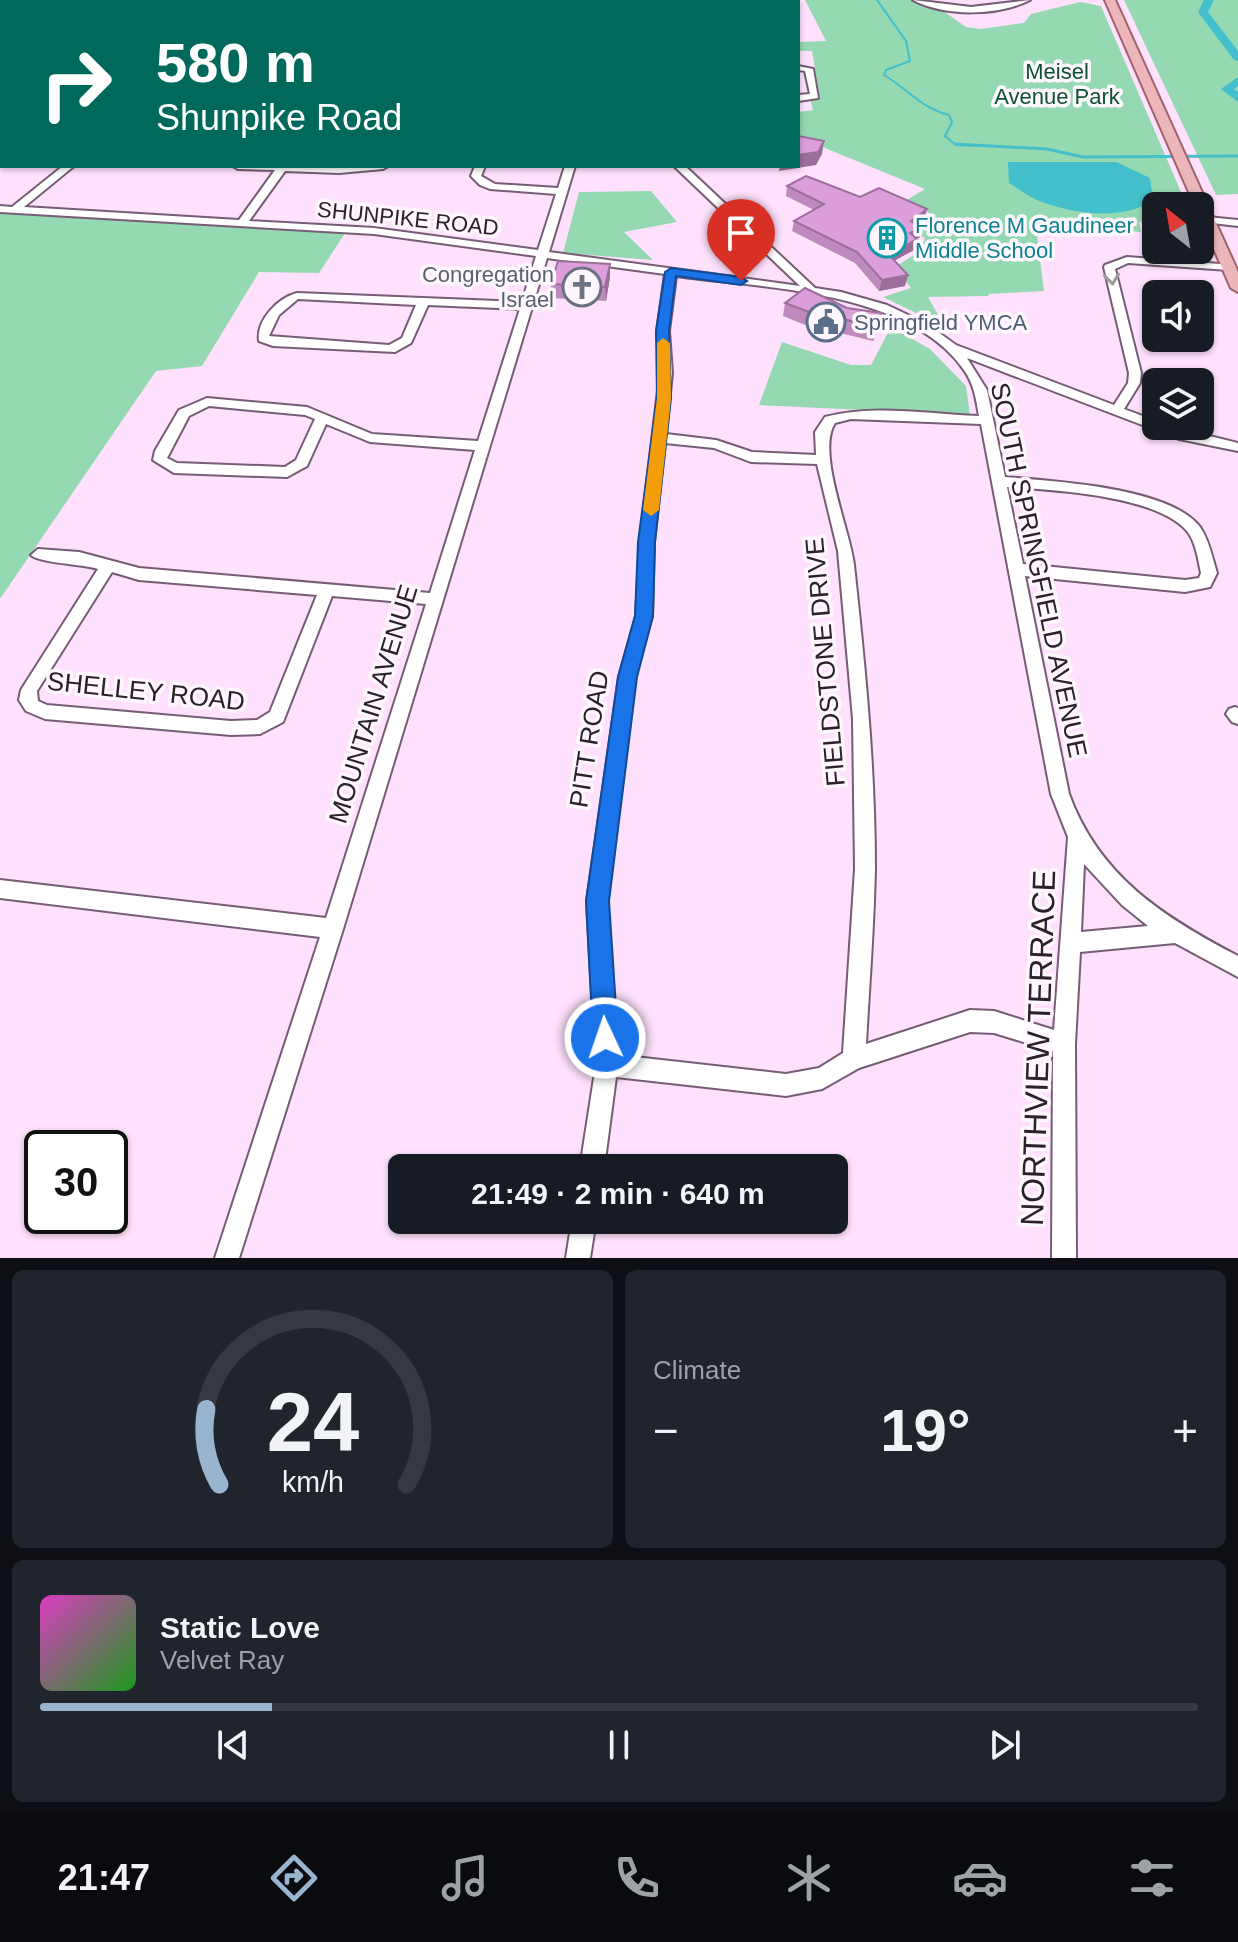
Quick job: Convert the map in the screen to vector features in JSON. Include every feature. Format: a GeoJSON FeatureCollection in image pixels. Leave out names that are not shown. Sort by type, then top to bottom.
{"type":"FeatureCollection","features":[{"type":"Feature","properties":{"kind":"main road"},"geometry":{"type":"LineString","coordinates":[[1110,0],[1195,192]]}},
{"type":"Feature","properties":{"kind":"main road"},"geometry":{"type":"LineString","coordinates":[[1214,235],[1238,288]]}},
{"type":"Feature","properties":{"kind":"street"},"geometry":{"type":"LineString","coordinates":[[917,0],[949,9],[976,11],[1026,0]]}},
{"type":"Feature","properties":{"kind":"street"},"geometry":{"type":"LineString","coordinates":[[800,68],[809,69],[815,96],[800,98]]}},
{"type":"Feature","properties":{"kind":"street"},"geometry":{"type":"LineString","coordinates":[[14,210],[66,168]]}},
{"type":"Feature","properties":{"kind":"street"},"geometry":{"type":"LineString","coordinates":[[242,223],[282,168],[361,168]]}},
{"type":"Feature","properties":{"kind":"street"},"geometry":{"type":"LineString","coordinates":[[479,168],[476,176],[487,186],[562,191]]}},
{"type":"Feature","properties":{"kind":"street","name":"MOUNTAIN AVENUE"},"geometry":{"type":"LineString","coordinates":[[227,1258],[333,929],[569,168]]}},
{"type":"Feature","properties":{"kind":"street","name":"SOUTH SPRINGFIELD AVENUE"},"geometry":{"type":"LineString","coordinates":[[681,168],[810,289],[878,306],[910,320],[953,348],[973,370],[981,390],[1060,794],[1076,840],[1103,873],[1176,933],[1238,967]]}},
{"type":"Feature","properties":{"kind":"street","name":"SHUNPIKE ROAD"},"geometry":{"type":"LineString","coordinates":[[0,209],[374,231],[810,289]]}},
{"type":"Feature","properties":{"kind":"street"},"geometry":{"type":"LineString","coordinates":[[1214,221],[1238,223]]}},
{"type":"Feature","properties":{"kind":"street"},"geometry":{"type":"LineString","coordinates":[[1117,410],[1134,383],[1135,373],[1109,267],[1127,260],[1229,267]]}},
{"type":"Feature","properties":{"kind":"street","name":"PITT ROAD"},"geometry":{"type":"LineString","coordinates":[[594,1154],[607,1065],[597,901],[627,677],[644,616],[647,542],[666,373],[663,331],[671,272]]}},
{"type":"Feature","properties":{"kind":"street"},"geometry":{"type":"LineString","coordinates":[[424,300],[407,340],[391,349],[273,342],[263,338],[282,303],[297,296],[424,300],[524,306]]}},
{"type":"Feature","properties":{"kind":"street"},"geometry":{"type":"LineString","coordinates":[[953,348],[1142,420]]}},
{"type":"Feature","properties":{"kind":"street"},"geometry":{"type":"LineString","coordinates":[[322,419],[302,463],[287,472],[174,468],[160,460],[182,417],[198,404],[207,402],[307,411],[370,438],[481,446]]}},
{"type":"Feature","properties":{"kind":"street","name":"FIELDSTONE DRIVE"},"geometry":{"type":"LineString","coordinates":[[854,1059],[865,869],[862,719],[845,551],[823,460],[824,426],[838,417],[985,420]]}},
{"type":"Feature","properties":{"kind":"street"},"geometry":{"type":"LineString","coordinates":[[660,438],[716,444],[751,457],[823,460]]}},
{"type":"Feature","properties":{"kind":"street"},"geometry":{"type":"LineString","coordinates":[[1204,440],[1238,447]]}},
{"type":"Feature","properties":{"kind":"street"},"geometry":{"type":"LineString","coordinates":[[997,481],[1110,493],[1160,509],[1191,526],[1209,573],[1205,583],[1185,586],[1014,569]]}},
{"type":"Feature","properties":{"kind":"street"},"geometry":{"type":"LineString","coordinates":[[38,555],[79,558],[139,574],[435,599]]}},
{"type":"Feature","properties":{"kind":"street","name":"SHELLEY ROAD"},"geometry":{"type":"LineString","coordinates":[[107,567],[29,690],[27,700],[32,706],[45,712],[231,728],[260,727],[277,717],[327,589]]}},
{"type":"Feature","properties":{"kind":"street","name":"NORTHVIEW TERRACE"},"geometry":{"type":"LineString","coordinates":[[1064,1258],[1064,1044],[1076,840]]}},
{"type":"Feature","properties":{"kind":"street"},"geometry":{"type":"LineString","coordinates":[[0,889],[333,929]]}},
{"type":"Feature","properties":{"kind":"street"},"geometry":{"type":"LineString","coordinates":[[1072,943],[1176,933]]}},
{"type":"Feature","properties":{"kind":"street"},"geometry":{"type":"LineString","coordinates":[[607,1065],[786,1085],[822,1078],[854,1059],[970,1021],[994,1022],[1064,1044]]}},
{"type":"Feature","properties":{"kind":"street"},"geometry":{"type":"LineString","coordinates":[[578,1258],[582,1234]]}},
{"type":"Feature","properties":{"kind":"green space","name":"Meisel Avenue Park"},"geometry":{"type":"Polygon","coordinates":[[[805,0],[916,0],[939,8],[966,27],[981,29],[1024,23],[1031,14],[1080,2],[1101,6],[1181,192],[1142,192],[1141,232],[1070,227],[1071,234],[1037,235],[1044,291],[928,297],[945,327],[883,297],[911,288],[895,267],[920,251],[925,238],[913,232],[931,221],[933,215],[905,201],[925,189],[815,144],[800,146],[800,112],[813,110],[810,99],[820,99],[812,51],[800,51],[800,42],[826,41],[805,0]]]}},
{"type":"Feature","properties":{"kind":"green space"},"geometry":{"type":"Polygon","coordinates":[[[1124,0],[1238,0],[1238,194],[1216,195],[1124,0]]]}},
{"type":"Feature","properties":{"kind":"green space"},"geometry":{"type":"Polygon","coordinates":[[[651,191],[677,222],[624,232],[653,260],[563,253],[579,192],[651,191]]]}},
{"type":"Feature","properties":{"kind":"green space"},"geometry":{"type":"Polygon","coordinates":[[[0,211],[346,232],[319,273],[259,272],[202,366],[156,371],[0,599],[0,211]]]}},
{"type":"Feature","properties":{"kind":"green space"},"geometry":{"type":"Polygon","coordinates":[[[891,327],[930,349],[966,386],[970,415],[759,405],[782,342],[851,365],[871,365],[891,327]]]}},
{"type":"Feature","properties":{"kind":"water"},"geometry":{"type":"Polygon","coordinates":[[[1008,162],[1116,162],[1150,178],[1152,192],[1142,192],[1141,207],[1099,213],[1042,202],[1009,183],[1008,162]]]}},
{"type":"Feature","properties":{"kind":"building"},"geometry":{"type":"Polygon","coordinates":[[[800,136],[824,141],[818,152],[800,155],[800,136]]]}},
{"type":"Feature","properties":{"kind":"building","name":"Florence M Gaudineer Middle School"},"geometry":{"type":"Polygon","coordinates":[[[806,176],[860,197],[879,188],[927,209],[911,221],[922,227],[910,233],[917,239],[889,255],[908,275],[882,280],[857,252],[794,221],[824,204],[787,186],[806,176]]]}},
{"type":"Feature","properties":{"kind":"building"},"geometry":{"type":"Polygon","coordinates":[[[558,261],[610,264],[605,287],[551,284],[558,261]]]}},
{"type":"Feature","properties":{"kind":"building"},"geometry":{"type":"Polygon","coordinates":[[[805,288],[847,308],[882,313],[876,327],[843,319],[841,322],[828,319],[785,303],[805,288]]]}},
{"type":"Feature","properties":{"kind":"waterway"},"geometry":{"type":"LineString","coordinates":[[877,0],[906,41],[910,61],[886,70],[884,75],[923,103],[949,115],[952,122],[945,136],[956,145],[982,146]]}},
{"type":"Feature","properties":{"kind":"waterway"},"geometry":{"type":"LineString","coordinates":[[1209,0],[1203,12],[1238,58]]}},
{"type":"Feature","properties":{"kind":"waterway"},"geometry":{"type":"LineString","coordinates":[[1238,80],[1227,89],[1238,98]]}},
{"type":"Feature","properties":{"kind":"waterway"},"geometry":{"type":"LineString","coordinates":[[955,144],[1047,149],[1083,157],[1238,156]]}},
{"type":"Feature","properties":{"kind":"slow traffic"},"geometry":{"type":"LineString","coordinates":[[651,510],[666,373],[663,343]]}},
{"type":"Feature","properties":{"kind":"place","name":"Florence M Gaudineer Middle School"},"geometry":{"type":"Point","coordinates":[887,238]}},
{"type":"Feature","properties":{"kind":"place","name":"Congregation Israel"},"geometry":{"type":"Point","coordinates":[582,287]}},
{"type":"Feature","properties":{"kind":"place","name":"Springfield YMCA"},"geometry":{"type":"Point","coordinates":[826,322]}},
{"type":"Feature","properties":{"kind":"route"},"geometry":{"type":"LineString","coordinates":[[605,1038],[597,901],[627,677],[644,616],[647,542],[666,373],[663,331],[671,272],[741,281]]}}]}
